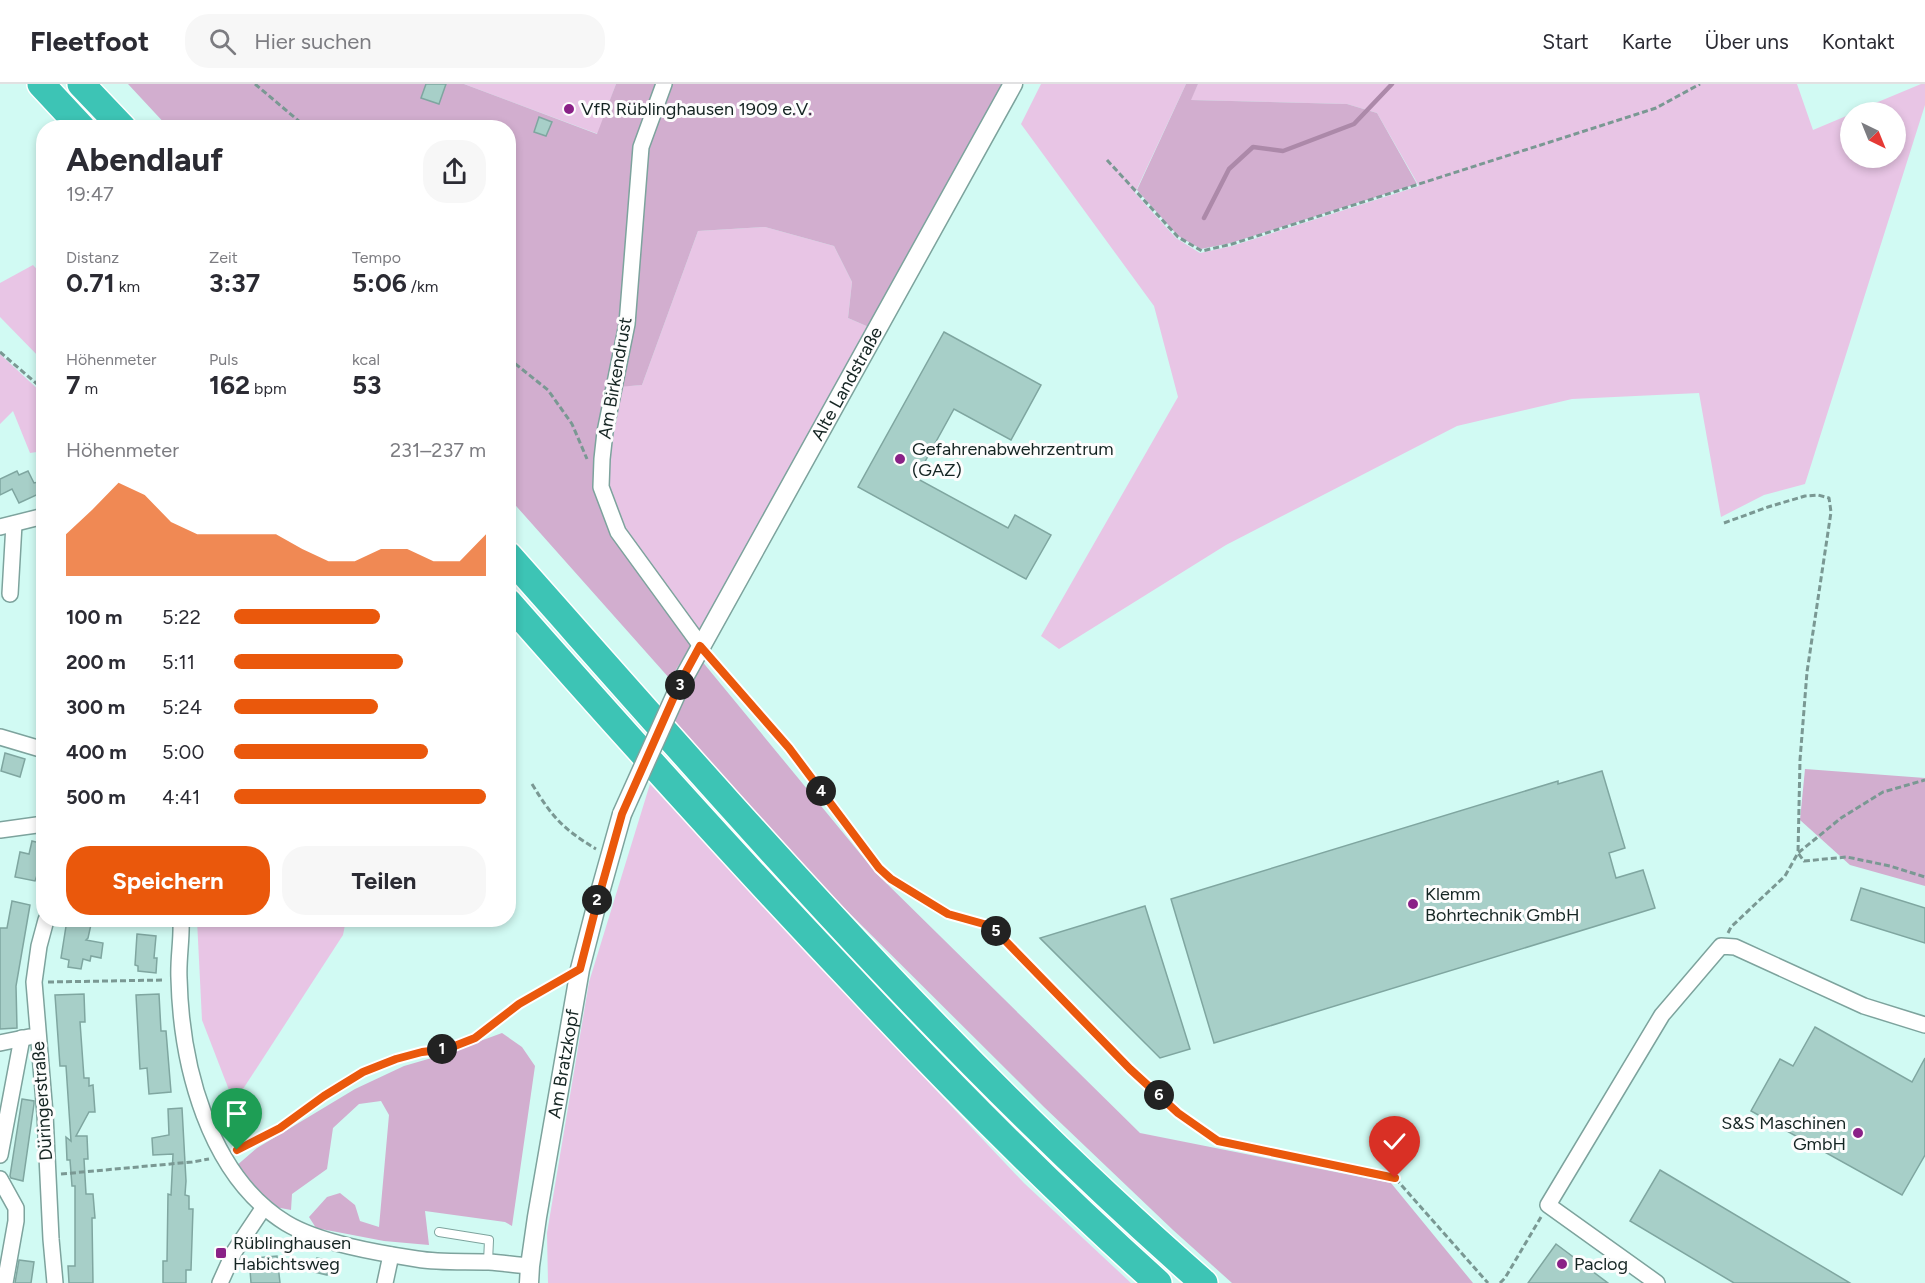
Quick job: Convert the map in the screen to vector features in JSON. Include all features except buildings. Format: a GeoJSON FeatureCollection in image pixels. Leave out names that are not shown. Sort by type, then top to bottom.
{"type":"FeatureCollection","features":[{"type":"Feature","properties":{"kind":"highway"},"geometry":{"type":"LineString","coordinates":[[41,84],[75,120]]}},
{"type":"Feature","properties":{"kind":"highway"},"geometry":{"type":"LineString","coordinates":[[81,84],[115,120]]}},
{"type":"Feature","properties":{"kind":"highway"},"geometry":{"type":"LineString","coordinates":[[516,564],[777,857],[938,1027],[1033,1124],[1144,1230],[1204,1283]]}},
{"type":"Feature","properties":{"kind":"highway"},"geometry":{"type":"LineString","coordinates":[[516,611],[756,879],[921,1053],[1031,1164],[1158,1283]]}},
{"type":"Feature","properties":{"kind":"street","name":"Am Birkendrust"},"geometry":{"type":"LineString","coordinates":[[664,84],[641,147],[627,324],[605,432],[601,487],[618,532],[700,646]]}},
{"type":"Feature","properties":{"kind":"street","name":"Alte Landstraße"},"geometry":{"type":"LineString","coordinates":[[681,681],[1013,84]]}},
{"type":"Feature","properties":{"kind":"street"},"geometry":{"type":"LineString","coordinates":[[10,594],[7,526],[36,518]]}},
{"type":"Feature","properties":{"kind":"street","name":"Am Bratzkopf"},"geometry":{"type":"LineString","coordinates":[[530,1275],[580,969],[622,814],[681,681]]}},
{"type":"Feature","properties":{"kind":"street"},"geometry":{"type":"LineString","coordinates":[[0,737],[36,748]]}},
{"type":"Feature","properties":{"kind":"street"},"geometry":{"type":"LineString","coordinates":[[0,830],[36,825]]}},
{"type":"Feature","properties":{"kind":"street","name":"Düringerstraße"},"geometry":{"type":"LineString","coordinates":[[44,927],[34,982],[55,1283]]}},
{"type":"Feature","properties":{"kind":"street"},"geometry":{"type":"LineString","coordinates":[[181,927],[179,979],[188,1056],[201,1106],[223,1156],[243,1184],[264,1207],[286,1223],[311,1235],[391,1255],[447,1263],[488,1262],[530,1275]]}},
{"type":"Feature","properties":{"kind":"street"},"geometry":{"type":"LineString","coordinates":[[1658,1283],[1548,1205],[1662,1015],[1721,946],[1735,947],[1864,1006],[1925,1025]]}},
{"type":"Feature","properties":{"kind":"street"},"geometry":{"type":"LineString","coordinates":[[0,1042],[38,1035]]}},
{"type":"Feature","properties":{"kind":"street","name":"Düringerstraße"},"geometry":{"type":"LineString","coordinates":[[0,1155],[22,1038]]}},
{"type":"Feature","properties":{"kind":"street"},"geometry":{"type":"LineString","coordinates":[[0,1179],[16,1208],[16,1221],[5,1283]]}},
{"type":"Feature","properties":{"kind":"street"},"geometry":{"type":"LineString","coordinates":[[220,1283],[234,1252],[264,1207]]}},
{"type":"Feature","properties":{"kind":"street"},"geometry":{"type":"LineString","coordinates":[[385,1283],[391,1255]]}},
{"type":"Feature","properties":{"kind":"lane"},"geometry":{"type":"LineString","coordinates":[[439,1232],[489,1240],[488,1262]]}},
{"type":"Feature","properties":{"kind":"path"},"geometry":{"type":"LineString","coordinates":[[255,84],[298,120]]}},
{"type":"Feature","properties":{"kind":"path"},"geometry":{"type":"LineString","coordinates":[[1107,160],[1178,237],[1202,251],[1232,244],[1656,108],[1700,84]]}},
{"type":"Feature","properties":{"kind":"path"},"geometry":{"type":"LineString","coordinates":[[0,352],[36,383]]}},
{"type":"Feature","properties":{"kind":"path"},"geometry":{"type":"LineString","coordinates":[[516,364],[548,390],[572,424],[580,446],[601,487]]}},
{"type":"Feature","properties":{"kind":"path"},"geometry":{"type":"LineString","coordinates":[[1724,523],[1805,496],[1829,498],[1831,512],[1807,672],[1800,760],[1798,853],[1804,861],[1847,857],[1890,866],[1925,877]]}},
{"type":"Feature","properties":{"kind":"path"},"geometry":{"type":"LineString","coordinates":[[700,646],[789,748],[879,868],[891,879],[948,914],[1006,928]]}},
{"type":"Feature","properties":{"kind":"path"},"geometry":{"type":"LineString","coordinates":[[1721,946],[1731,927],[1785,876],[1798,853],[1841,818],[1882,792],[1925,780]]}},
{"type":"Feature","properties":{"kind":"path"},"geometry":{"type":"LineString","coordinates":[[532,784],[548,812],[568,832],[598,851]]}},
{"type":"Feature","properties":{"kind":"path"},"geometry":{"type":"LineString","coordinates":[[991,926],[1130,1069],[1186,1118],[1218,1141],[1395,1178],[1488,1283]]}},
{"type":"Feature","properties":{"kind":"path"},"geometry":{"type":"LineString","coordinates":[[47,1176],[192,1162],[223,1156],[244,1148],[280,1128],[324,1096],[363,1072],[396,1059],[422,1052],[447,1049],[475,1038],[519,1004],[580,969]]}},
{"type":"Feature","properties":{"kind":"path"},"geometry":{"type":"LineString","coordinates":[[50,982],[155,980]]}},
{"type":"Feature","properties":{"kind":"path"},"geometry":{"type":"LineString","coordinates":[[1500,1283],[1548,1205]]}},
{"type":"Feature","properties":{"kind":"shaded area"},"geometry":{"type":"Polygon","coordinates":[[[128,84],[464,84],[597,134],[616,84],[1004,84],[871,328],[848,318],[852,282],[834,246],[765,227],[698,231],[642,385],[606,388],[596,437],[598,486],[649,580],[691,646],[670,679],[516,506],[516,120],[161,120],[128,84]]]}},
{"type":"Feature","properties":{"kind":"shaded area","name":"VfR Rüblinghausen 1909 e.V."},"geometry":{"type":"Polygon","coordinates":[[[464,84],[616,84],[598,134],[464,84]]]}},
{"type":"Feature","properties":{"kind":"shaded area"},"geometry":{"type":"Polygon","coordinates":[[[1041,84],[1186,84],[1135,193],[1176,238],[1200,253],[1232,246],[1419,186],[1377,113],[1347,104],[1190,100],[1198,84],[1797,84],[1813,130],[1840,119],[1840,168],[1905,168],[1805,484],[1764,495],[1721,517],[1699,393],[1572,399],[1457,426],[1226,545],[1059,649],[1041,636],[1178,397],[1154,306],[1021,124],[1041,84]]]}},
{"type":"Feature","properties":{"kind":"shaded area"},"geometry":{"type":"Polygon","coordinates":[[[1186,84],[1198,84],[1191,100],[1347,104],[1377,113],[1417,184],[1231,243],[1201,249],[1178,236],[1137,190],[1186,84]]]}},
{"type":"Feature","properties":{"kind":"shaded area"},"geometry":{"type":"Polygon","coordinates":[[[1925,84],[1925,105],[1906,165],[1906,102],[1878,102],[1925,84]]]}},
{"type":"Feature","properties":{"kind":"shaded area"},"geometry":{"type":"Polygon","coordinates":[[[765,227],[834,246],[852,282],[848,318],[871,328],[699,636],[621,529],[605,486],[612,387],[642,385],[698,231],[765,227]]]}},
{"type":"Feature","properties":{"kind":"shaded area"},"geometry":{"type":"Polygon","coordinates":[[[33,265],[36,268],[36,354],[0,317],[0,283],[33,265]]]}},
{"type":"Feature","properties":{"kind":"shaded area"},"geometry":{"type":"Polygon","coordinates":[[[0,354],[36,387],[36,452],[30,453],[13,411],[0,424],[0,354]]]}},
{"type":"Feature","properties":{"kind":"shaded area"},"geometry":{"type":"Polygon","coordinates":[[[701,660],[877,874],[1140,1133],[1391,1183],[1473,1283],[1232,1283],[1044,1107],[783,847],[671,719],[701,660]]]}},
{"type":"Feature","properties":{"kind":"shaded area"},"geometry":{"type":"Polygon","coordinates":[[[1805,769],[1925,778],[1925,886],[1850,865],[1800,820],[1805,769]]]}},
{"type":"Feature","properties":{"kind":"shaded area"},"geometry":{"type":"Polygon","coordinates":[[[650,784],[1024,1183],[1131,1283],[548,1283],[547,1233],[589,982],[650,784]]]}},
{"type":"Feature","properties":{"kind":"shaded area"},"geometry":{"type":"Polygon","coordinates":[[[197,927],[345,927],[343,935],[234,1103],[202,1020],[197,927]]]}},
{"type":"Feature","properties":{"kind":"shaded area"},"geometry":{"type":"Polygon","coordinates":[[[502,1033],[522,1047],[535,1066],[512,1226],[505,1222],[425,1211],[429,1245],[384,1241],[316,1228],[309,1217],[327,1197],[340,1193],[355,1205],[360,1221],[379,1227],[389,1115],[381,1101],[359,1104],[333,1128],[327,1169],[292,1194],[291,1210],[270,1206],[235,1167],[257,1148],[355,1089],[404,1066],[502,1033]]]}},
{"type":"Feature","properties":{"kind":"waterway"},"geometry":{"type":"LineString","coordinates":[[1204,218],[1229,169],[1253,147],[1283,151],[1354,124],[1392,84]]}},
{"type":"Feature","properties":{"kind":"place","name":"VfR Rüblinghausen 1909 e.V."},"geometry":{"type":"Point","coordinates":[569,109]}},
{"type":"Feature","properties":{"kind":"place","name":"Gefahrenabwehrzentrum (GAZ)"},"geometry":{"type":"Point","coordinates":[900,459]}},
{"type":"Feature","properties":{"kind":"place","name":"Klemm Bohrtechnik GmbH"},"geometry":{"type":"Point","coordinates":[1413,904]}},
{"type":"Feature","properties":{"kind":"place","name":"S&S Maschinen GmbH"},"geometry":{"type":"Point","coordinates":[1858,1133]}},
{"type":"Feature","properties":{"kind":"place","name":"Rüblinghausen Habichtsweg"},"geometry":{"type":"Point","coordinates":[221,1253]}},
{"type":"Feature","properties":{"kind":"place","name":"Paclog"},"geometry":{"type":"Point","coordinates":[1562,1264]}},
{"type":"Feature","properties":{"kind":"route"},"geometry":{"type":"LineString","coordinates":[[237,1150],[280,1128],[324,1096],[363,1072],[396,1059],[422,1052],[447,1049],[475,1038],[519,1004],[580,969],[622,814],[681,681],[700,646],[789,748],[879,868],[891,879],[948,914],[991,926],[1130,1069],[1178,1113],[1218,1141],[1395,1178]]}}]}
